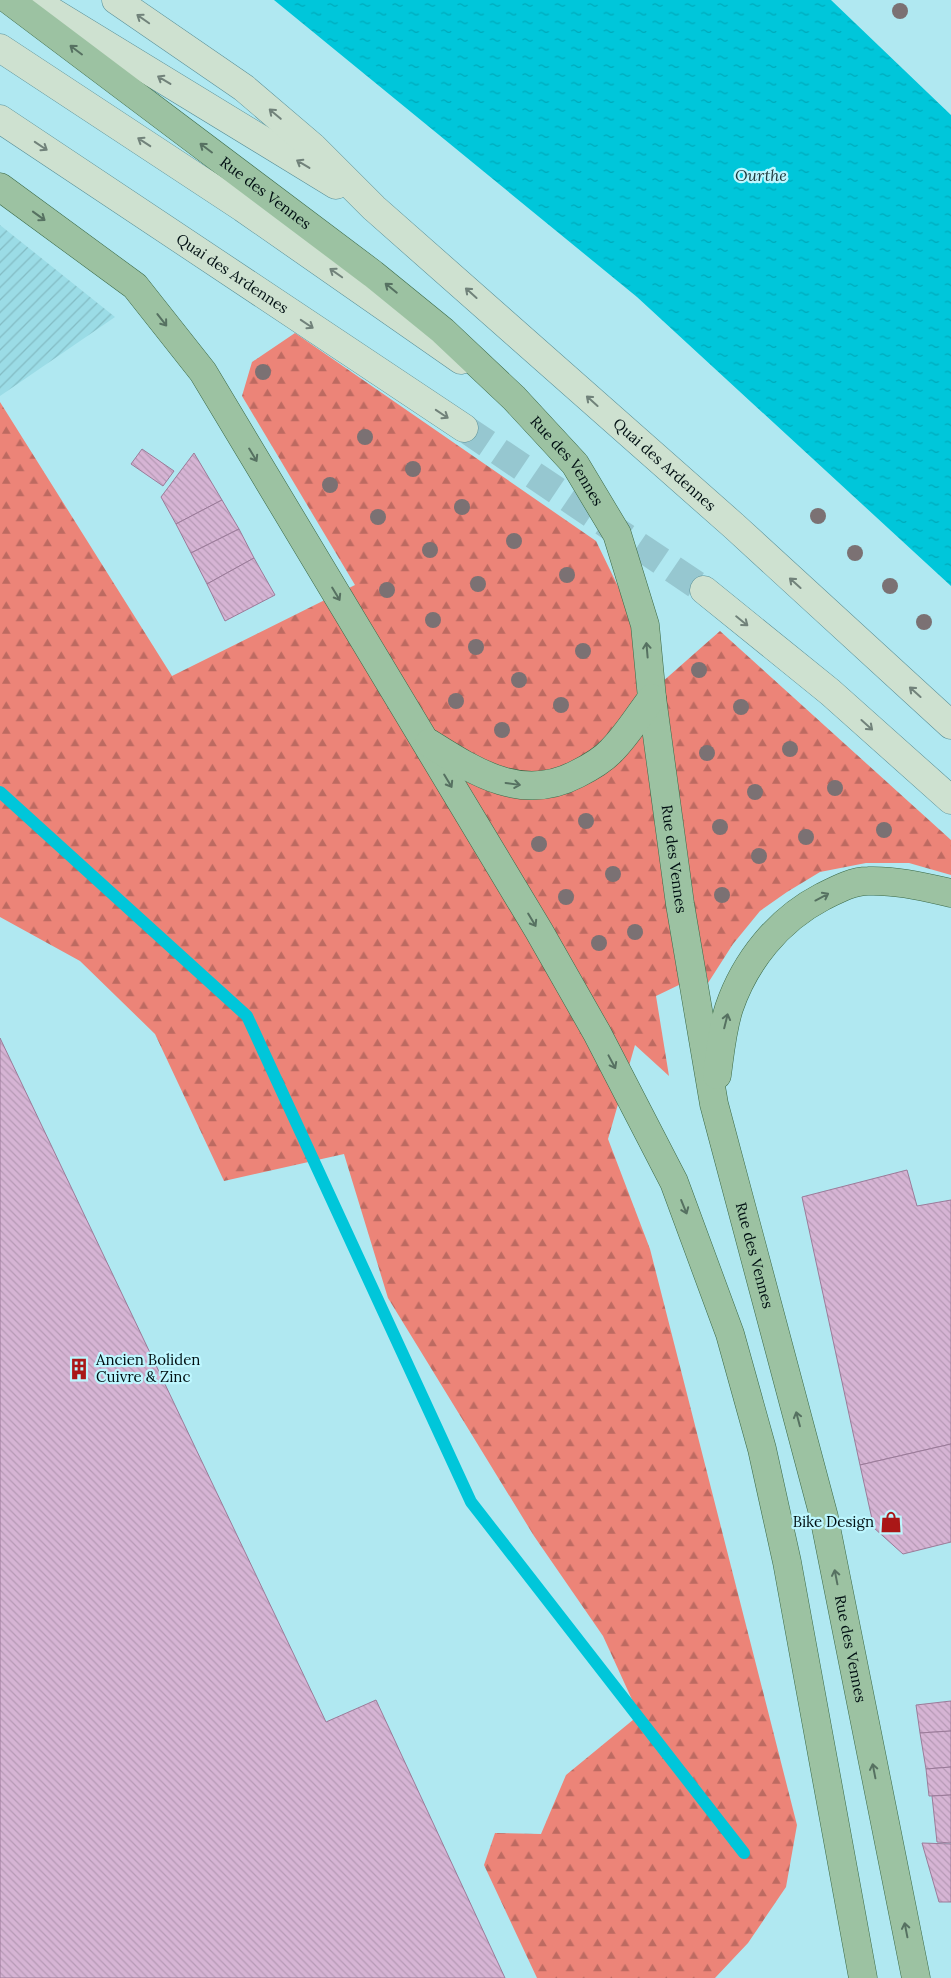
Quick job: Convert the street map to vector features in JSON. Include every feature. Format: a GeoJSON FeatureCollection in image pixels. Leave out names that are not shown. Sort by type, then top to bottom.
{"type":"FeatureCollection","features":[{"type":"Feature","properties":{"kind":"main road","name":"Rue des Vennes"},"geometry":{"type":"LineString","coordinates":[[9,0],[374,274],[443,331],[506,390],[575,464],[617,534],[645,625],[652,698],[680,904],[714,1104],[824,1517],[916,1978]]}},
{"type":"Feature","properties":{"kind":"main road","name":"Quai des Ardennes"},"geometry":{"type":"LineString","coordinates":[[33,0],[374,208]]}},
{"type":"Feature","properties":{"kind":"main road","name":"Quai des Ardennes"},"geometry":{"type":"LineString","coordinates":[[116,0],[244,88],[313,147],[374,208],[734,526],[951,725]]}},
{"type":"Feature","properties":{"kind":"main road"},"geometry":{"type":"LineString","coordinates":[[0,48],[243,208],[506,390]]}},
{"type":"Feature","properties":{"kind":"main road","name":"Quai des Ardennes"},"geometry":{"type":"LineString","coordinates":[[0,119],[464,428]]}},
{"type":"Feature","properties":{"kind":"main road"},"geometry":{"type":"LineString","coordinates":[[0,187],[135,286],[203,372],[539,931],[605,1049],[674,1182],[730,1334],[762,1449],[787,1562],[863,1978]]}},
{"type":"Feature","properties":{"kind":"main road"},"geometry":{"type":"LineString","coordinates":[[704,590],[830,692],[951,800]]}},
{"type":"Feature","properties":{"kind":"main road"},"geometry":{"type":"LineString","coordinates":[[423,739],[469,768],[507,783],[539,787],[568,779],[590,767],[612,751],[652,698]]}},
{"type":"Feature","properties":{"kind":"main road"},"geometry":{"type":"LineString","coordinates":[[714,1104],[721,1040],[730,1007],[748,967],[771,935],[804,906],[839,888],[867,881],[906,884],[951,893]]}},
{"type":"Feature","properties":{"kind":"shaded area"},"geometry":{"type":"Polygon","coordinates":[[[0,225],[115,317],[0,396],[0,225]]]}},
{"type":"Feature","properties":{"kind":"green space"},"geometry":{"type":"Polygon","coordinates":[[[295,333],[596,541],[628,607],[644,698],[720,631],[951,840],[951,875],[909,863],[866,863],[820,872],[760,911],[733,944],[708,983],[706,972],[656,996],[669,1076],[635,1045],[608,1139],[650,1249],[797,1825],[786,1887],[748,1943],[715,1978],[537,1978],[484,1865],[495,1833],[541,1834],[566,1775],[639,1715],[603,1636],[534,1536],[388,1298],[344,1154],[224,1181],[155,1034],[80,961],[0,917],[0,402],[172,676],[355,585],[242,396],[252,362],[295,333]]]}},
{"type":"Feature","properties":{"kind":"water","name":"Ourthe"},"geometry":{"type":"Polygon","coordinates":[[[274,0],[831,0],[951,115],[951,586],[637,297],[274,0]]]}},
{"type":"Feature","properties":{"kind":"building"},"geometry":{"type":"Polygon","coordinates":[[[142,449],[174,471],[163,486],[131,464],[142,449]]]}},
{"type":"Feature","properties":{"kind":"building"},"geometry":{"type":"Polygon","coordinates":[[[194,453],[222,500],[176,524],[161,497],[194,453]]]}},
{"type":"Feature","properties":{"kind":"building"},"geometry":{"type":"Polygon","coordinates":[[[222,500],[239,529],[191,553],[176,524],[222,500]]]}},
{"type":"Feature","properties":{"kind":"building"},"geometry":{"type":"Polygon","coordinates":[[[239,529],[254,558],[207,584],[191,553],[239,529]]]}},
{"type":"Feature","properties":{"kind":"building"},"geometry":{"type":"Polygon","coordinates":[[[254,558],[275,595],[225,621],[207,584],[254,558]]]}},
{"type":"Feature","properties":{"kind":"building","name":"Ancien Boliden Cuivre & Zinc"},"geometry":{"type":"Polygon","coordinates":[[[0,1038],[326,1722],[376,1700],[505,1978],[0,1978],[0,1038]]]}},
{"type":"Feature","properties":{"kind":"building"},"geometry":{"type":"Polygon","coordinates":[[[907,1170],[917,1206],[951,1200],[951,1444],[860,1465],[802,1197],[907,1170]]]}},
{"type":"Feature","properties":{"kind":"building"},"geometry":{"type":"Polygon","coordinates":[[[951,1444],[951,1542],[903,1554],[874,1528],[860,1465],[951,1444]]]}},
{"type":"Feature","properties":{"kind":"building"},"geometry":{"type":"Polygon","coordinates":[[[951,1701],[951,1731],[920,1733],[916,1705],[951,1701]]]}},
{"type":"Feature","properties":{"kind":"building"},"geometry":{"type":"Polygon","coordinates":[[[951,1731],[951,1767],[926,1769],[920,1733],[951,1731]]]}},
{"type":"Feature","properties":{"kind":"building"},"geometry":{"type":"Polygon","coordinates":[[[951,1767],[951,1795],[929,1796],[926,1769],[951,1767]]]}},
{"type":"Feature","properties":{"kind":"building"},"geometry":{"type":"Polygon","coordinates":[[[951,1795],[951,1843],[937,1842],[932,1796],[951,1795]]]}},
{"type":"Feature","properties":{"kind":"building"},"geometry":{"type":"Polygon","coordinates":[[[922,1843],[951,1844],[951,1902],[939,1902],[922,1843]]]}},
{"type":"Feature","properties":{"kind":"waterway"},"geometry":{"type":"LineString","coordinates":[[0,792],[247,1016],[471,1502],[744,1853]]}},
{"type":"Feature","properties":{"kind":"tunnel"},"geometry":{"type":"LineString","coordinates":[[464,428],[704,590]]}},
{"type":"Feature","properties":{"kind":"place","name":"Ancien Boliden Cuivre & Zinc"},"geometry":{"type":"Point","coordinates":[79,1369]}},
{"type":"Feature","properties":{"kind":"place","name":"Bike Design"},"geometry":{"type":"Point","coordinates":[891,1522]}}]}
